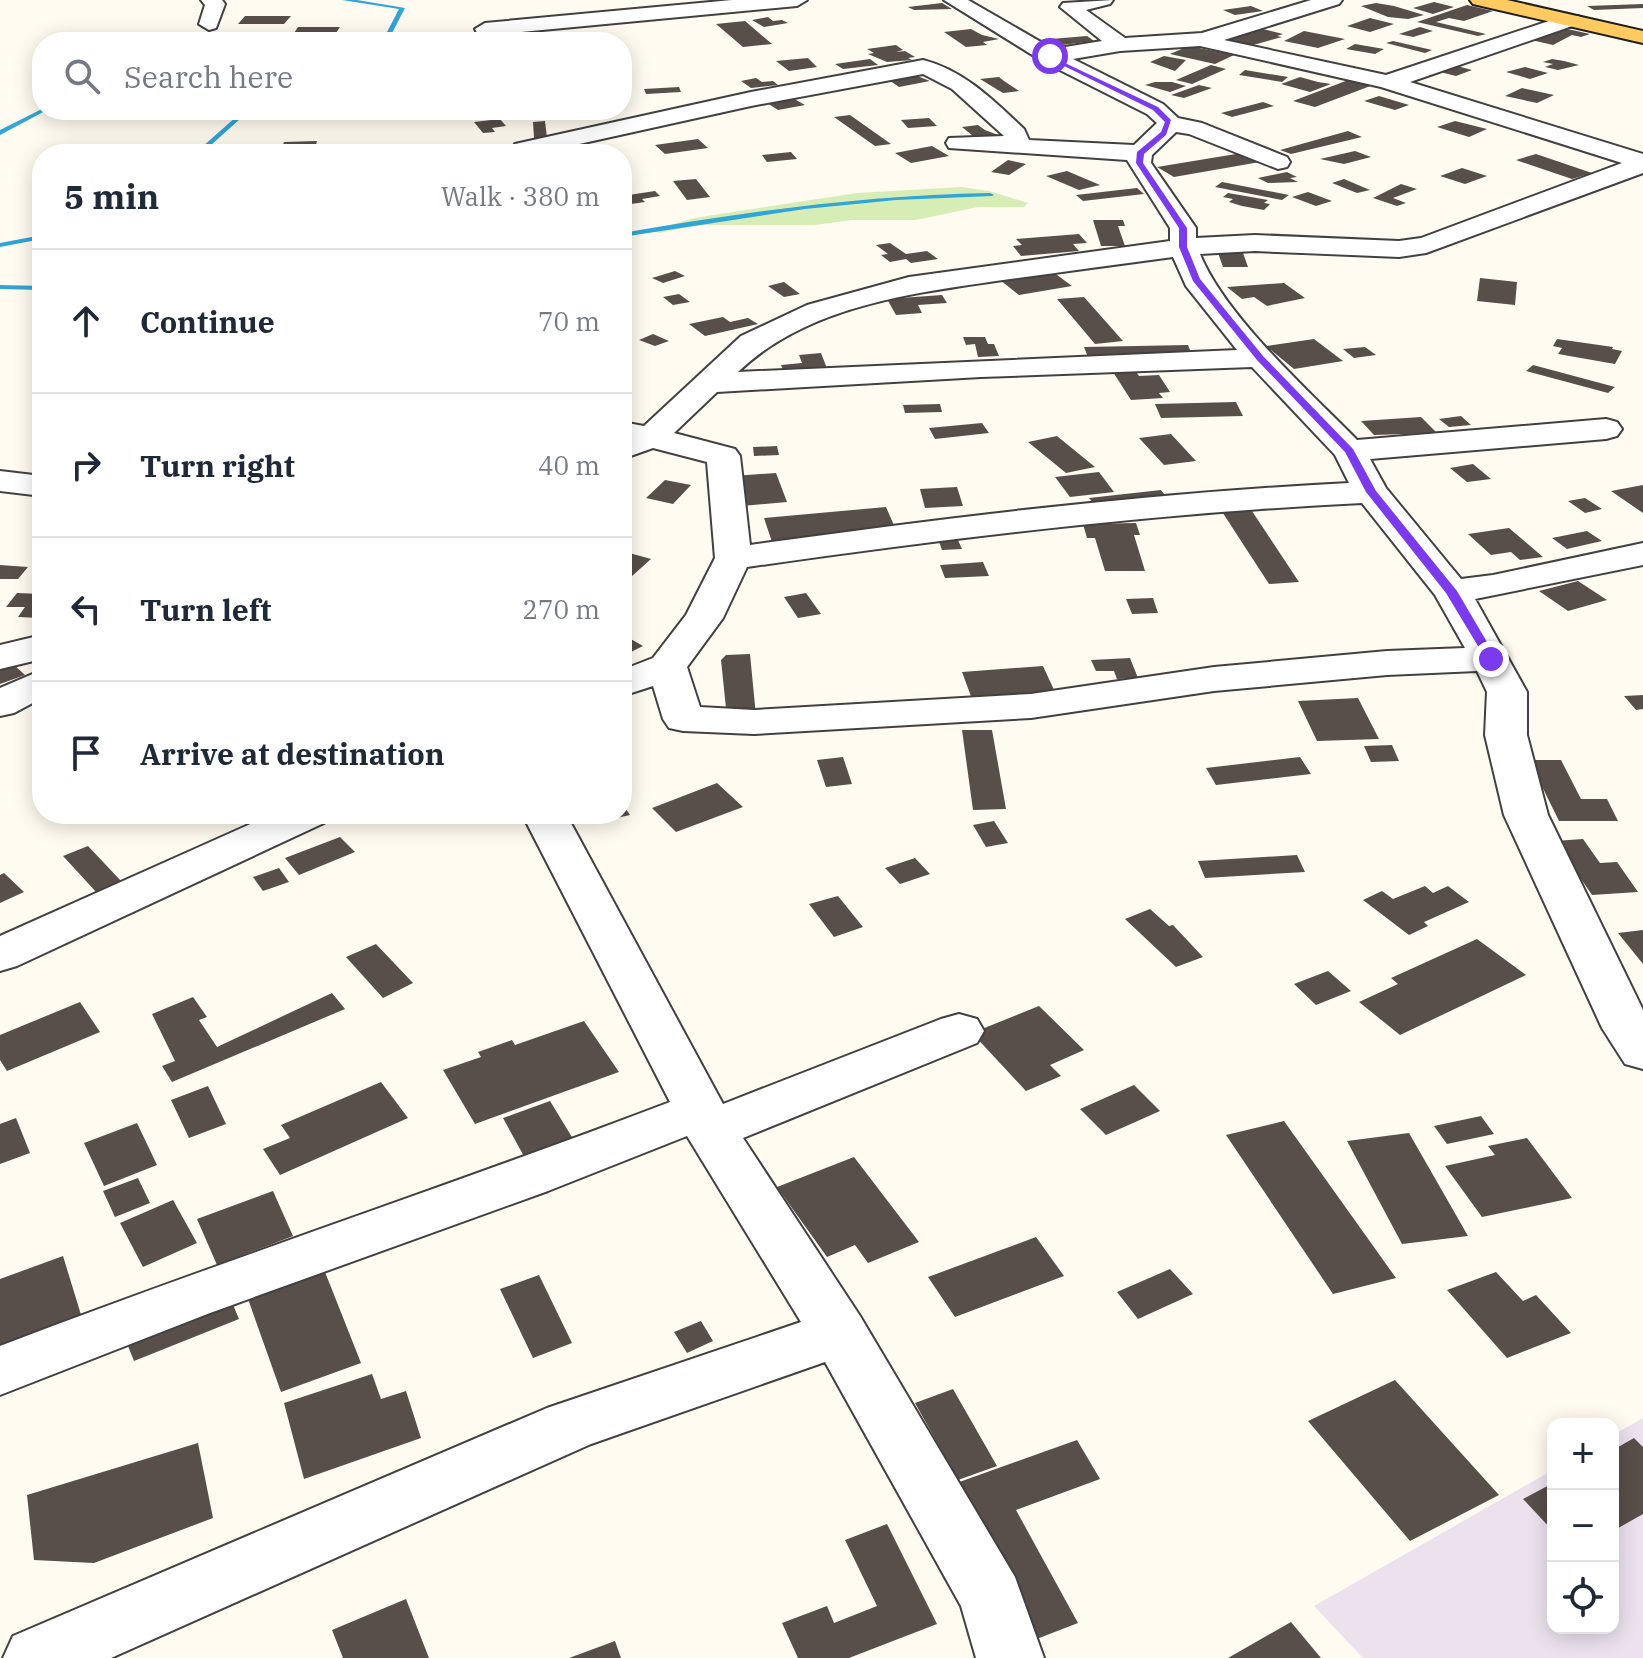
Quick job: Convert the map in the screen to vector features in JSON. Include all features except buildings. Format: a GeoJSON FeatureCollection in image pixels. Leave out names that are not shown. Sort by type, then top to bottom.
{"type":"FeatureCollection","features":[{"type":"Feature","properties":{"kind":"main road"},"geometry":{"type":"LineString","coordinates":[[1480,0],[1643,37]]}},
{"type":"Feature","properties":{"kind":"street"},"geometry":{"type":"LineString","coordinates":[[209,24],[215,11],[211,0]]}},
{"type":"Feature","properties":{"kind":"street"},"geometry":{"type":"LineString","coordinates":[[515,32],[797,0]]}},
{"type":"Feature","properties":{"kind":"street"},"geometry":{"type":"LineString","coordinates":[[954,0],[1050,56],[1155,109],[1168,124],[1182,124],[1250,150],[1279,152]]}},
{"type":"Feature","properties":{"kind":"street"},"geometry":{"type":"LineString","coordinates":[[1103,0],[1070,7],[1120,45]]}},
{"type":"Feature","properties":{"kind":"street"},"geometry":{"type":"LineString","coordinates":[[1050,56],[1120,45],[1204,39],[1332,0]]}},
{"type":"Feature","properties":{"kind":"street"},"geometry":{"type":"LineString","coordinates":[[1304,8],[1336,22]]}},
{"type":"Feature","properties":{"kind":"street"},"geometry":{"type":"LineString","coordinates":[[1387,82],[1571,20]]}},
{"type":"Feature","properties":{"kind":"street"},"geometry":{"type":"LineString","coordinates":[[1260,22],[1290,30],[1309,29]]}},
{"type":"Feature","properties":{"kind":"street"},"geometry":{"type":"LineString","coordinates":[[1204,39],[1387,82],[1643,163]]}},
{"type":"Feature","properties":{"kind":"street"},"geometry":{"type":"LineString","coordinates":[[547,144],[765,96],[923,67],[937,69],[989,109],[1016,134],[1017,144]]}},
{"type":"Feature","properties":{"kind":"street"},"geometry":{"type":"LineString","coordinates":[[958,143],[1140,153],[1164,133],[1168,124]]}},
{"type":"Feature","properties":{"kind":"street"},"geometry":{"type":"LineString","coordinates":[[1140,153],[1139,163],[1183,228],[1183,247],[1196,280],[1260,358],[1349,451],[1371,492],[1451,591],[1491,659],[1507,692],[1506,735],[1526,815],[1627,1028],[1643,1052]]}},
{"type":"Feature","properties":{"kind":"street"},"geometry":{"type":"LineString","coordinates":[[632,439],[709,383],[752,342],[817,311],[909,285],[1183,247],[1281,243],[1399,249],[1426,245],[1643,163]]}},
{"type":"Feature","properties":{"kind":"street"},"geometry":{"type":"LineString","coordinates":[[1597,181],[1631,192]]}},
{"type":"Feature","properties":{"kind":"street"},"geometry":{"type":"LineString","coordinates":[[709,383],[981,368],[1260,358]]}},
{"type":"Feature","properties":{"kind":"street"},"geometry":{"type":"LineString","coordinates":[[1349,451],[1606,429]]}},
{"type":"Feature","properties":{"kind":"street"},"geometry":{"type":"LineString","coordinates":[[632,439],[723,456],[733,558],[704,618],[667,666],[632,680]]}},
{"type":"Feature","properties":{"kind":"street"},"geometry":{"type":"LineString","coordinates":[[0,481],[32,485]]}},
{"type":"Feature","properties":{"kind":"street"},"geometry":{"type":"LineString","coordinates":[[733,558],[984,524],[1230,499],[1371,492]]}},
{"type":"Feature","properties":{"kind":"street"},"geometry":{"type":"LineString","coordinates":[[1451,591],[1493,586],[1643,554]]}},
{"type":"Feature","properties":{"kind":"street"},"geometry":{"type":"LineString","coordinates":[[0,657],[32,649]]}},
{"type":"Feature","properties":{"kind":"street"},"geometry":{"type":"LineString","coordinates":[[667,666],[683,719],[754,722],[1031,706],[1214,679],[1387,663],[1491,659]]}},
{"type":"Feature","properties":{"kind":"street"},"geometry":{"type":"LineString","coordinates":[[0,704],[32,687]]}},
{"type":"Feature","properties":{"kind":"street"},"geometry":{"type":"LineString","coordinates":[[0,955],[287,824]]}},
{"type":"Feature","properties":{"kind":"street"},"geometry":{"type":"LineString","coordinates":[[549,824],[705,1121],[839,1333],[992,1598],[1010,1658]]}},
{"type":"Feature","properties":{"kind":"street"},"geometry":{"type":"LineString","coordinates":[[0,1371],[190,1297],[663,1128],[705,1121],[959,1031]]}},
{"type":"Feature","properties":{"kind":"street"},"geometry":{"type":"LineString","coordinates":[[37,1658],[569,1426],[839,1333]]}},
{"type":"Feature","properties":{"kind":"shaded area"},"geometry":{"type":"Polygon","coordinates":[[[1643,1418],[1643,1658],[1363,1658],[1314,1606],[1547,1473],[1547,1634],[1619,1634],[1619,1432],[1643,1418]]]}},
{"type":"Feature","properties":{"kind":"green space"},"geometry":{"type":"Polygon","coordinates":[[[962,187],[989,191],[1028,203],[1024,207],[978,207],[916,220],[852,220],[815,225],[699,225],[659,233],[653,230],[694,218],[857,193],[962,187]]]}},
{"type":"Feature","properties":{"kind":"waterway"},"geometry":{"type":"LineString","coordinates":[[345,0],[402,8],[390,32]]}},
{"type":"Feature","properties":{"kind":"waterway"},"geometry":{"type":"LineString","coordinates":[[0,133],[32,116]]}},
{"type":"Feature","properties":{"kind":"waterway"},"geometry":{"type":"LineString","coordinates":[[208,144],[236,120]]}},
{"type":"Feature","properties":{"kind":"waterway"},"geometry":{"type":"LineString","coordinates":[[632,233],[714,219],[850,202],[990,195]]}},
{"type":"Feature","properties":{"kind":"waterway"},"geometry":{"type":"LineString","coordinates":[[0,245],[32,239]]}},
{"type":"Feature","properties":{"kind":"waterway"},"geometry":{"type":"LineString","coordinates":[[0,287],[32,288]]}},
{"type":"Feature","properties":{"kind":"route"},"geometry":{"type":"LineString","coordinates":[[1050,56],[1155,109],[1169,122],[1164,133],[1140,153],[1139,163],[1183,228],[1183,247],[1196,280],[1233,328],[1349,451],[1371,492],[1451,591],[1491,659]]}}]}
